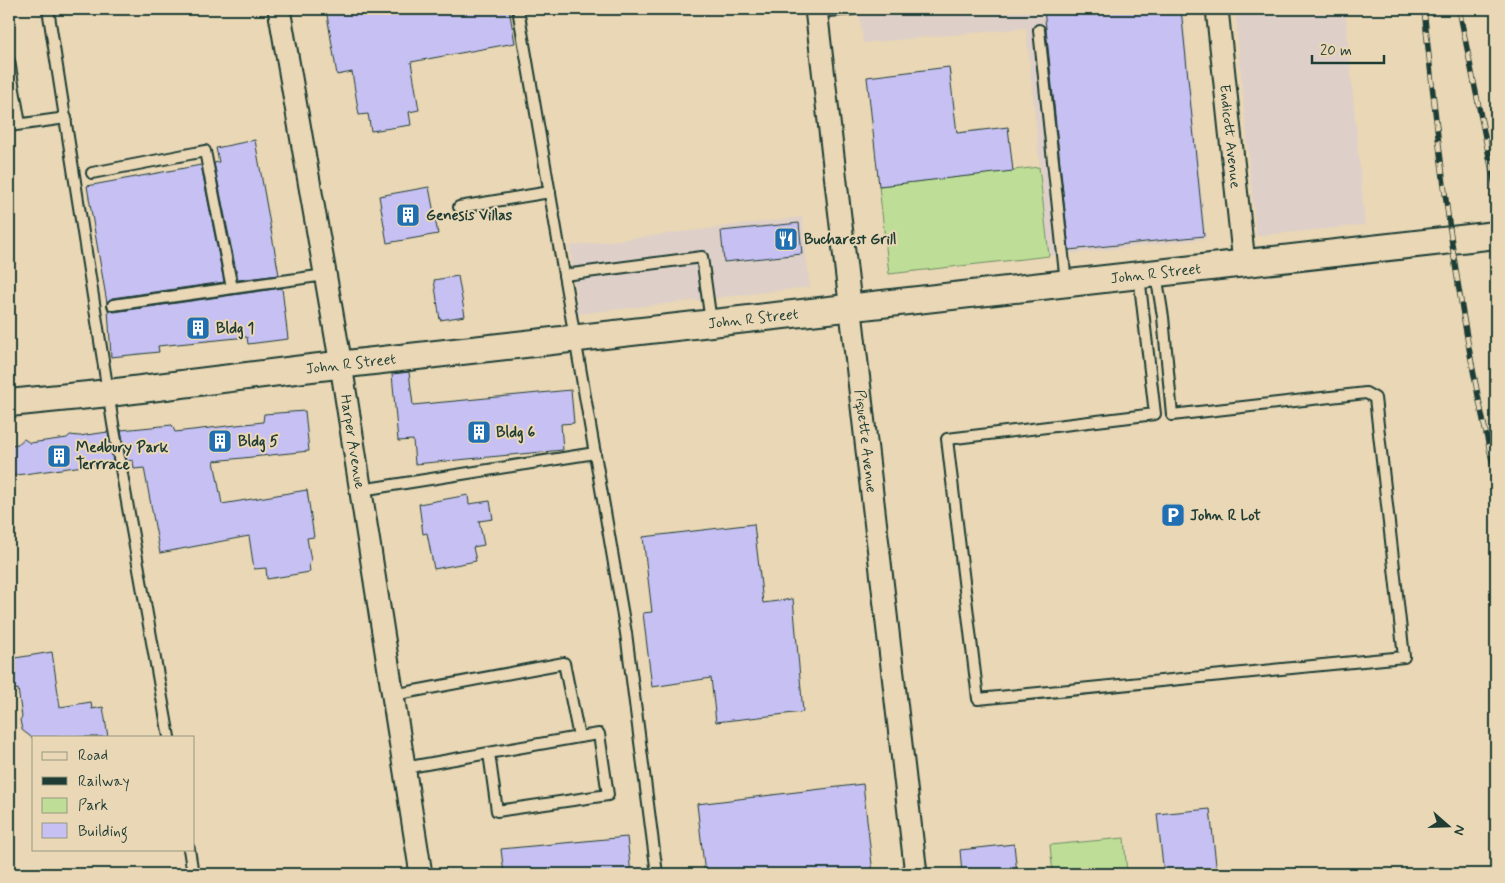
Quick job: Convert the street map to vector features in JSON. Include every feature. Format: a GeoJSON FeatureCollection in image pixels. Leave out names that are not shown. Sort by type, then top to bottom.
{"type":"FeatureCollection","features":[{"type":"Feature","properties":{"kind":"street","name":"Harper Avenue"},"geometry":{"type":"LineString","coordinates":[[280,9],[341,364],[421,874]]}},
{"type":"Feature","properties":{"kind":"street","name":"Endicott Avenue"},"geometry":{"type":"LineString","coordinates":[[1217,9],[1244,263]]}},
{"type":"Feature","properties":{"kind":"street","name":"Piquette Avenue"},"geometry":{"type":"LineString","coordinates":[[816,11],[916,874]]}},
{"type":"Feature","properties":{"kind":"street","name":"John R Street"},"geometry":{"type":"LineString","coordinates":[[9,403],[1496,235]]}},
{"type":"Feature","properties":{"kind":"lane"},"geometry":{"type":"LineString","coordinates":[[48,9],[115,434],[169,736]]}},
{"type":"Feature","properties":{"kind":"lane"},"geometry":{"type":"LineString","coordinates":[[518,9],[626,633],[657,874]]}},
{"type":"Feature","properties":{"kind":"lane"},"geometry":{"type":"LineString","coordinates":[[816,11],[854,9]]}},
{"type":"Feature","properties":{"kind":"lane"},"geometry":{"type":"LineString","coordinates":[[1039,30],[1066,284]]}},
{"type":"Feature","properties":{"kind":"lane"},"geometry":{"type":"LineString","coordinates":[[9,61],[20,124]]}},
{"type":"Feature","properties":{"kind":"lane"},"geometry":{"type":"LineString","coordinates":[[9,126],[66,118]]}},
{"type":"Feature","properties":{"kind":"lane"},"geometry":{"type":"LineString","coordinates":[[92,173],[205,151],[232,288]]}},
{"type":"Feature","properties":{"kind":"lane"},"geometry":{"type":"LineString","coordinates":[[459,207],[550,192]]}},
{"type":"Feature","properties":{"kind":"lane"},"geometry":{"type":"LineString","coordinates":[[564,275],[702,257],[711,323]]}},
{"type":"Feature","properties":{"kind":"lane"},"geometry":{"type":"LineString","coordinates":[[1147,274],[1163,317],[1172,415],[1366,393],[1375,398],[1404,657],[978,699],[947,439],[1155,414],[1147,274]]}},
{"type":"Feature","properties":{"kind":"lane"},"geometry":{"type":"LineString","coordinates":[[113,305],[325,275]]}},
{"type":"Feature","properties":{"kind":"lane"},"geometry":{"type":"LineString","coordinates":[[361,490],[595,453]]}},
{"type":"Feature","properties":{"kind":"lane"},"geometry":{"type":"LineString","coordinates":[[393,695],[564,663],[579,737]]}},
{"type":"Feature","properties":{"kind":"lane"},"geometry":{"type":"LineString","coordinates":[[404,768],[579,737],[599,734],[608,795],[497,811],[489,753]]}},
{"type":"Feature","properties":{"kind":"lane"},"geometry":{"type":"LineString","coordinates":[[189,850],[193,874]]}},
{"type":"Feature","properties":{"kind":"shaded area"},"geometry":{"type":"Polygon","coordinates":[[[859,9],[1183,9],[1206,239],[1049,256],[1026,28],[863,43],[859,9]]]}},
{"type":"Feature","properties":{"kind":"shaded area"},"geometry":{"type":"Polygon","coordinates":[[[1235,9],[1345,9],[1365,225],[1256,236],[1235,9]]]}},
{"type":"Feature","properties":{"kind":"shaded area"},"geometry":{"type":"Polygon","coordinates":[[[802,217],[810,287],[578,314],[570,246],[802,217]]]}},
{"type":"Feature","properties":{"kind":"green space"},"geometry":{"type":"Polygon","coordinates":[[[1039,167],[1049,256],[889,274],[879,186],[1039,167]]]}},
{"type":"Feature","properties":{"kind":"green space"},"geometry":{"type":"Polygon","coordinates":[[[1124,838],[1127,874],[1053,874],[1050,845],[1124,838]]]}},
{"type":"Feature","properties":{"kind":"building"},"geometry":{"type":"Polygon","coordinates":[[[326,9],[509,9],[515,43],[411,62],[419,110],[409,112],[411,125],[371,131],[368,114],[359,115],[352,72],[337,75],[326,9]]]}},
{"type":"Feature","properties":{"kind":"building"},"geometry":{"type":"Polygon","coordinates":[[[1044,9],[1181,9],[1204,236],[1069,250],[1044,9]]]}},
{"type":"Feature","properties":{"kind":"building"},"geometry":{"type":"Polygon","coordinates":[[[949,67],[957,133],[1008,127],[1013,171],[879,186],[867,77],[949,67]]]}},
{"type":"Feature","properties":{"kind":"building"},"geometry":{"type":"Polygon","coordinates":[[[255,140],[279,275],[238,280],[214,163],[219,162],[216,148],[255,140]]]}},
{"type":"Feature","properties":{"kind":"building"},"geometry":{"type":"Polygon","coordinates":[[[201,165],[224,282],[112,298],[107,303],[87,186],[201,165]]]}},
{"type":"Feature","properties":{"kind":"building","name":"Genesis Villas"},"geometry":{"type":"Polygon","coordinates":[[[429,187],[438,234],[387,243],[379,196],[429,187]]]}},
{"type":"Feature","properties":{"kind":"building"},"geometry":{"type":"Polygon","coordinates":[[[799,223],[802,254],[724,262],[721,231],[799,223]]]}},
{"type":"Feature","properties":{"kind":"building"},"geometry":{"type":"Polygon","coordinates":[[[458,276],[465,316],[440,320],[434,280],[458,276]]]}},
{"type":"Feature","properties":{"kind":"building","name":"Bldg 1"},"geometry":{"type":"Polygon","coordinates":[[[282,288],[288,339],[248,344],[247,337],[158,346],[159,352],[111,357],[108,309],[114,312],[282,288]]]}},
{"type":"Feature","properties":{"kind":"building","name":"Bldg 6"},"geometry":{"type":"Polygon","coordinates":[[[409,372],[413,405],[571,390],[574,423],[561,424],[563,450],[415,464],[413,440],[398,441],[392,374],[409,372]]]}},
{"type":"Feature","properties":{"kind":"building"},"geometry":{"type":"Polygon","coordinates":[[[305,411],[309,451],[214,461],[222,504],[307,490],[314,537],[307,538],[311,561],[309,564],[310,572],[267,579],[266,568],[254,569],[249,536],[160,553],[144,468],[134,469],[133,460],[127,461],[121,430],[172,425],[175,432],[263,422],[264,414],[305,411]]]}},
{"type":"Feature","properties":{"kind":"building","name":"Medbury Park Terrrace"},"geometry":{"type":"Polygon","coordinates":[[[108,432],[113,462],[9,476],[9,445],[18,444],[24,439],[30,443],[67,438],[70,435],[79,436],[108,432]]]}},
{"type":"Feature","properties":{"kind":"building"},"geometry":{"type":"Polygon","coordinates":[[[468,495],[469,504],[490,501],[493,519],[479,521],[484,545],[473,547],[476,561],[434,569],[427,533],[423,534],[419,504],[468,495]]]}},
{"type":"Feature","properties":{"kind":"building"},"geometry":{"type":"Polygon","coordinates":[[[754,524],[763,603],[793,599],[803,712],[716,722],[711,678],[652,687],[643,613],[652,612],[643,537],[754,524]]]}},
{"type":"Feature","properties":{"kind":"building"},"geometry":{"type":"Polygon","coordinates":[[[52,652],[60,707],[91,702],[92,709],[103,707],[108,736],[31,737],[22,730],[18,689],[9,691],[9,659],[52,652]]]}},
{"type":"Feature","properties":{"kind":"building"},"geometry":{"type":"Polygon","coordinates":[[[863,784],[873,874],[705,874],[697,804],[863,784]]]}},
{"type":"Feature","properties":{"kind":"building"},"geometry":{"type":"Polygon","coordinates":[[[1210,809],[1217,874],[1164,874],[1157,814],[1210,809]]]}},
{"type":"Feature","properties":{"kind":"building"},"geometry":{"type":"Polygon","coordinates":[[[627,837],[631,874],[504,874],[501,849],[627,837]]]}},
{"type":"Feature","properties":{"kind":"building"},"geometry":{"type":"Polygon","coordinates":[[[1014,844],[1017,874],[962,874],[960,850],[1014,844]]]}},
{"type":"Feature","properties":{"kind":"railway"},"geometry":{"type":"LineString","coordinates":[[1424,9],[1444,186],[1461,303],[1471,361],[1496,477]]}},
{"type":"Feature","properties":{"kind":"railway"},"geometry":{"type":"LineString","coordinates":[[1459,9],[1496,191]]}},
{"type":"Feature","properties":{"kind":"place","name":"Genesis Villas"},"geometry":{"type":"Point","coordinates":[408,215]}},
{"type":"Feature","properties":{"kind":"place","name":"Bucharest Grill"},"geometry":{"type":"Point","coordinates":[786,239]}},
{"type":"Feature","properties":{"kind":"place","name":"Bldg 1"},"geometry":{"type":"Point","coordinates":[198,328]}},
{"type":"Feature","properties":{"kind":"place","name":"Bldg 6"},"geometry":{"type":"Point","coordinates":[479,432]}},
{"type":"Feature","properties":{"kind":"place","name":"Bldg 5"},"geometry":{"type":"Point","coordinates":[220,441]}},
{"type":"Feature","properties":{"kind":"place","name":"Medbury Park Terrrace"},"geometry":{"type":"Point","coordinates":[59,456]}},
{"type":"Feature","properties":{"kind":"place","name":"John R Lot"},"geometry":{"type":"Point","coordinates":[1173,515]}}]}
